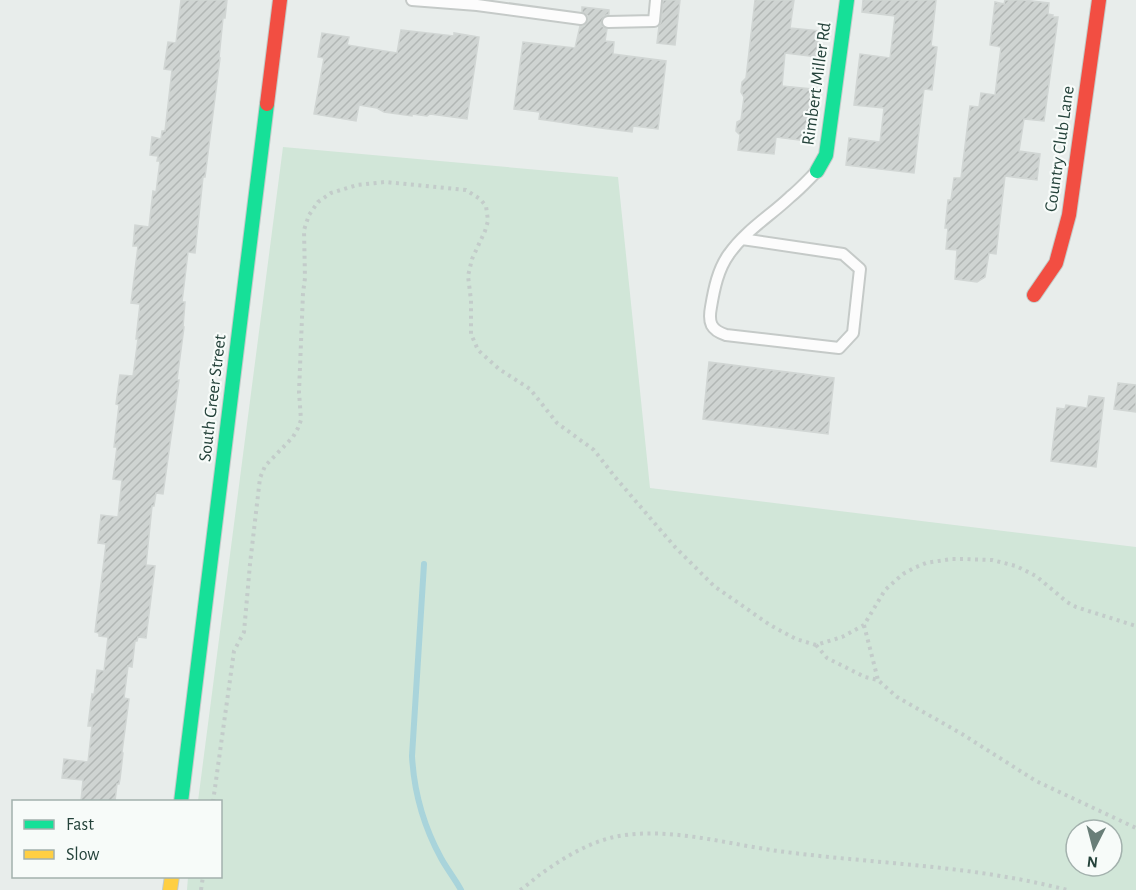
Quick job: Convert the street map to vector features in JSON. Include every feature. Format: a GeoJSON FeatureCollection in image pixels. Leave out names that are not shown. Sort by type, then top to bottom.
{"type":"FeatureCollection","features":[{"type":"Feature","properties":{"kind":"street","name":"South Greer Street"},"geometry":{"type":"LineString","coordinates":[[181,800],[280,0]]}},
{"type":"Feature","properties":{"kind":"street","name":"Rimbert Miller Rd"},"geometry":{"type":"LineString","coordinates":[[817,171],[826,155],[847,0]]}},
{"type":"Feature","properties":{"kind":"street","name":"Country Club Lane"},"geometry":{"type":"LineString","coordinates":[[1034,295],[1056,263],[1070,215],[1099,0]]}},
{"type":"Feature","properties":{"kind":"lane"},"geometry":{"type":"LineString","coordinates":[[412,0],[477,5],[581,19]]}},
{"type":"Feature","properties":{"kind":"lane"},"geometry":{"type":"LineString","coordinates":[[536,13],[539,0]]}},
{"type":"Feature","properties":{"kind":"lane"},"geometry":{"type":"LineString","coordinates":[[608,22],[654,21],[656,0]]}},
{"type":"Feature","properties":{"kind":"lane"},"geometry":{"type":"LineString","coordinates":[[742,239],[843,254],[860,269],[853,333],[839,348],[726,335],[716,332],[712,326],[710,311],[720,269],[728,254],[742,239],[751,230],[791,197],[817,171]]}},
{"type":"Feature","properties":{"kind":"path"},"geometry":{"type":"LineString","coordinates":[[213,800],[234,651],[244,632],[260,478],[265,466],[293,437],[300,420],[299,392],[306,262],[304,230],[309,215],[318,202],[331,193],[357,185],[385,182],[432,186],[466,190],[480,199],[486,206],[488,221],[472,259],[468,276],[471,334],[478,350],[499,369],[530,389],[557,423],[594,450],[675,547],[714,586],[779,630],[796,639],[816,645],[842,638],[864,625],[885,590],[903,574],[926,563],[964,558],[992,560],[1016,566],[1036,576],[1076,607],[1136,626]]}},
{"type":"Feature","properties":{"kind":"path"},"geometry":{"type":"LineString","coordinates":[[864,625],[878,680]]}},
{"type":"Feature","properties":{"kind":"path"},"geometry":{"type":"LineString","coordinates":[[816,645],[827,658],[865,677],[878,680],[897,696],[1036,781],[1136,828]]}},
{"type":"Feature","properties":{"kind":"path"},"geometry":{"type":"LineString","coordinates":[[520,890],[545,870],[593,844],[621,836],[654,834],[779,851],[987,873],[1067,890]]}},
{"type":"Feature","properties":{"kind":"green space"},"geometry":{"type":"Polygon","coordinates":[[[283,147],[618,177],[650,488],[1136,547],[1136,890],[187,890],[188,878],[222,878],[222,800],[198,800],[283,147]]]}},
{"type":"Feature","properties":{"kind":"building"},"geometry":{"type":"Polygon","coordinates":[[[181,0],[227,0],[195,253],[188,252],[182,302],[185,302],[177,380],[179,380],[163,494],[156,493],[154,506],[152,506],[146,565],[155,566],[146,638],[138,637],[135,641],[132,667],[128,666],[124,698],[129,699],[120,779],[115,800],[81,800],[83,780],[62,778],[64,759],[88,762],[92,726],[88,726],[92,694],[94,695],[97,670],[104,671],[108,637],[99,636],[99,633],[95,632],[106,544],[98,543],[101,515],[118,517],[122,480],[113,479],[119,405],[116,404],[120,375],[133,376],[138,339],[136,339],[140,304],[131,303],[138,246],[133,246],[135,225],[149,227],[153,191],[156,192],[160,161],[157,161],[158,156],[150,155],[152,137],[161,139],[162,131],[165,131],[172,70],[164,69],[168,42],[176,43],[181,0]]]}},
{"type":"Feature","properties":{"kind":"building"},"geometry":{"type":"Polygon","coordinates":[[[663,0],[680,0],[675,45],[657,43],[663,0]]]}},
{"type":"Feature","properties":{"kind":"building"},"geometry":{"type":"Polygon","coordinates":[[[755,0],[794,0],[790,28],[820,31],[817,57],[785,53],[782,86],[812,89],[806,141],[776,137],[774,154],[738,150],[740,135],[736,131],[737,122],[741,120],[744,97],[741,92],[742,82],[746,78],[755,0]]]}},
{"type":"Feature","properties":{"kind":"building"},"geometry":{"type":"Polygon","coordinates":[[[863,0],[936,0],[931,46],[937,47],[932,90],[924,89],[914,173],[846,165],[849,138],[880,142],[884,108],[854,105],[860,54],[890,58],[895,16],[862,12],[863,0]]]}},
{"type":"Feature","properties":{"kind":"building"},"geometry":{"type":"Polygon","coordinates":[[[1005,0],[1049,3],[1048,14],[1058,17],[1044,121],[1024,119],[1019,151],[1040,154],[1037,180],[1005,176],[996,254],[989,253],[985,277],[977,282],[955,279],[957,250],[946,249],[948,228],[945,228],[948,200],[951,200],[954,178],[961,178],[970,106],[979,107],[981,93],[995,95],[1001,47],[990,45],[995,2],[1004,4],[1005,0]]]}},
{"type":"Feature","properties":{"kind":"building"},"geometry":{"type":"Polygon","coordinates":[[[582,7],[609,10],[609,14],[604,16],[601,23],[607,29],[605,41],[614,42],[613,54],[666,61],[658,129],[633,126],[632,132],[608,129],[539,119],[540,112],[514,109],[523,42],[575,48],[580,26],[584,26],[588,21],[588,16],[582,12],[582,7]]]}},
{"type":"Feature","properties":{"kind":"building"},"geometry":{"type":"Polygon","coordinates":[[[401,30],[479,37],[467,119],[430,114],[427,116],[412,114],[412,116],[359,105],[356,121],[314,114],[324,58],[318,57],[322,33],[349,37],[347,45],[397,53],[401,30]]]}},
{"type":"Feature","properties":{"kind":"building"},"geometry":{"type":"Polygon","coordinates":[[[709,362],[834,378],[828,434],[703,419],[709,362]]]}},
{"type":"Feature","properties":{"kind":"building"},"geometry":{"type":"Polygon","coordinates":[[[1118,383],[1136,385],[1136,412],[1114,409],[1118,383]]]}},
{"type":"Feature","properties":{"kind":"building"},"geometry":{"type":"Polygon","coordinates":[[[1089,396],[1104,398],[1096,467],[1051,461],[1057,408],[1065,409],[1066,405],[1087,408],[1089,396]]]}},
{"type":"Feature","properties":{"kind":"waterway"},"geometry":{"type":"LineString","coordinates":[[424,564],[413,769],[421,809],[430,834],[441,858],[461,890]]}},
{"type":"Feature","properties":{"kind":"traffic: fast"},"geometry":{"type":"LineString","coordinates":[[817,171],[826,155],[847,0]]}},
{"type":"Feature","properties":{"kind":"traffic: fast"},"geometry":{"type":"LineString","coordinates":[[181,800],[267,104]]}},
{"type":"Feature","properties":{"kind":"traffic: slow"},"geometry":{"type":"LineString","coordinates":[[170,890],[172,878]]}},
{"type":"Feature","properties":{"kind":"traffic: jam"},"geometry":{"type":"LineString","coordinates":[[267,104],[280,0]]}},
{"type":"Feature","properties":{"kind":"traffic: jam"},"geometry":{"type":"LineString","coordinates":[[1034,295],[1056,263],[1069,215],[1099,0]]}}]}
